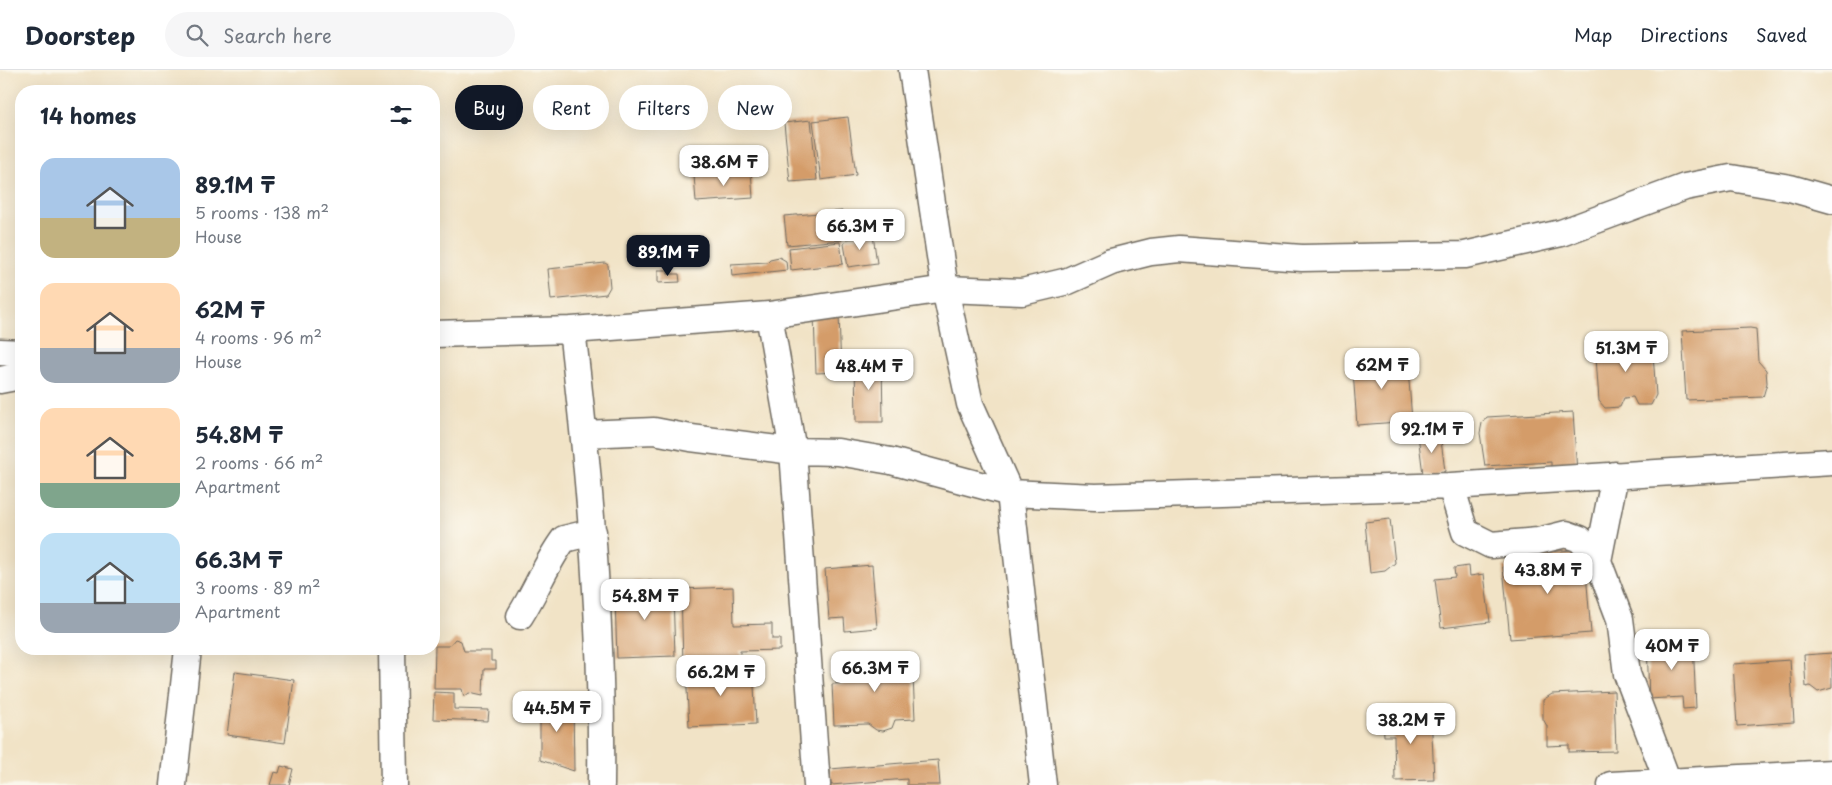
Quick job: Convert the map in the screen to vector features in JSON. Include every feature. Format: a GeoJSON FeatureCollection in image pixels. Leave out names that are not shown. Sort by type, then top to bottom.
{"type":"FeatureCollection","features":[{"type":"Feature","properties":{"kind":"street"},"geometry":{"type":"LineString","coordinates":[[912,70],[944,289],[970,404],[1010,493],[1043,785]]}},
{"type":"Feature","properties":{"kind":"street"},"geometry":{"type":"LineString","coordinates":[[440,334],[572,330],[769,315],[944,289],[1022,292],[1068,281],[1111,262],[1179,249],[1302,258],[1465,255],[1561,233],[1685,187],[1731,178],[1790,188],[1832,200]]}},
{"type":"Feature","properties":{"kind":"street"},"geometry":{"type":"LineString","coordinates":[[769,315],[793,450],[817,785]]}},
{"type":"Feature","properties":{"kind":"street"},"geometry":{"type":"LineString","coordinates":[[572,330],[584,434],[597,607],[601,785]]}},
{"type":"Feature","properties":{"kind":"street"},"geometry":{"type":"LineString","coordinates":[[0,352],[15,353]]}},
{"type":"Feature","properties":{"kind":"street"},"geometry":{"type":"LineString","coordinates":[[0,380],[15,377]]}},
{"type":"Feature","properties":{"kind":"street"},"geometry":{"type":"LineString","coordinates":[[584,434],[654,431],[691,438],[793,450],[838,452],[891,461],[1010,493],[1095,497],[1451,486],[1832,462]]}},
{"type":"Feature","properties":{"kind":"street"},"geometry":{"type":"LineString","coordinates":[[1598,562],[1615,475]]}},
{"type":"Feature","properties":{"kind":"street"},"geometry":{"type":"LineString","coordinates":[[1451,486],[1465,532],[1491,545],[1538,541],[1566,534],[1580,539],[1598,562],[1620,619],[1627,674],[1668,782]]}},
{"type":"Feature","properties":{"kind":"street"},"geometry":{"type":"LineString","coordinates":[[520,616],[535,593],[551,556],[564,539],[592,532]]}},
{"type":"Feature","properties":{"kind":"street"},"geometry":{"type":"LineString","coordinates":[[173,785],[187,655]]}},
{"type":"Feature","properties":{"kind":"street"},"geometry":{"type":"LineString","coordinates":[[392,655],[394,785]]}},
{"type":"Feature","properties":{"kind":"street"},"geometry":{"type":"LineString","coordinates":[[1611,785],[1832,773]]}},
{"type":"Feature","properties":{"kind":"building"},"geometry":{"type":"Polygon","coordinates":[[[848,117],[856,175],[821,180],[813,121],[848,117]]]}},
{"type":"Feature","properties":{"kind":"building"},"geometry":{"type":"Polygon","coordinates":[[[811,120],[817,180],[790,182],[785,130],[792,130],[792,122],[811,120]]]}},
{"type":"Feature","properties":{"kind":"building"},"geometry":{"type":"Polygon","coordinates":[[[751,171],[753,198],[696,202],[694,175],[751,171]]]}},
{"type":"Feature","properties":{"kind":"building"},"geometry":{"type":"Polygon","coordinates":[[[842,211],[844,236],[842,240],[787,245],[784,216],[842,211]]]}},
{"type":"Feature","properties":{"kind":"building"},"geometry":{"type":"Polygon","coordinates":[[[873,235],[877,263],[848,267],[844,244],[847,239],[873,235]]]}},
{"type":"Feature","properties":{"kind":"building"},"geometry":{"type":"Polygon","coordinates":[[[840,242],[843,264],[791,270],[789,248],[840,242]]]}},
{"type":"Feature","properties":{"kind":"building"},"geometry":{"type":"Polygon","coordinates":[[[779,257],[786,261],[787,270],[732,276],[731,264],[767,262],[770,259],[779,257]]]}},
{"type":"Feature","properties":{"kind":"building"},"geometry":{"type":"Polygon","coordinates":[[[605,263],[608,265],[610,287],[606,294],[551,300],[548,269],[605,263]]]}},
{"type":"Feature","properties":{"kind":"building"},"geometry":{"type":"Polygon","coordinates":[[[658,270],[668,270],[668,274],[679,274],[680,282],[658,283],[658,270]]]}},
{"type":"Feature","properties":{"kind":"building"},"geometry":{"type":"Polygon","coordinates":[[[839,314],[841,372],[816,373],[814,315],[839,314]]]}},
{"type":"Feature","properties":{"kind":"building"},"geometry":{"type":"Polygon","coordinates":[[[1756,329],[1758,361],[1766,370],[1767,383],[1763,397],[1686,400],[1682,331],[1756,329]]]}},
{"type":"Feature","properties":{"kind":"building"},"geometry":{"type":"Polygon","coordinates":[[[1652,340],[1656,395],[1651,405],[1637,405],[1633,397],[1624,398],[1620,407],[1605,408],[1599,401],[1595,343],[1652,340]]]}},
{"type":"Feature","properties":{"kind":"building"},"geometry":{"type":"Polygon","coordinates":[[[1407,354],[1412,421],[1357,425],[1352,358],[1407,354]]]}},
{"type":"Feature","properties":{"kind":"building"},"geometry":{"type":"Polygon","coordinates":[[[882,360],[883,422],[856,422],[855,361],[882,360]]]}},
{"type":"Feature","properties":{"kind":"building"},"geometry":{"type":"Polygon","coordinates":[[[1573,412],[1577,472],[1551,474],[1551,462],[1485,466],[1480,433],[1482,423],[1487,417],[1573,412]]]}},
{"type":"Feature","properties":{"kind":"building"},"geometry":{"type":"Polygon","coordinates":[[[1440,433],[1445,471],[1435,477],[1423,474],[1418,435],[1440,433]]]}},
{"type":"Feature","properties":{"kind":"building"},"geometry":{"type":"Polygon","coordinates":[[[1390,519],[1395,563],[1385,571],[1370,573],[1365,522],[1390,519]]]}},
{"type":"Feature","properties":{"kind":"building"},"geometry":{"type":"Polygon","coordinates":[[[1584,549],[1591,633],[1510,639],[1503,567],[1525,565],[1524,554],[1584,549]]]}},
{"type":"Feature","properties":{"kind":"building"},"geometry":{"type":"Polygon","coordinates":[[[872,565],[877,628],[845,631],[844,618],[829,619],[825,569],[872,565]]]}},
{"type":"Feature","properties":{"kind":"building"},"geometry":{"type":"Polygon","coordinates":[[[1469,566],[1470,576],[1484,574],[1490,622],[1441,628],[1435,579],[1455,577],[1454,568],[1469,566]]]}},
{"type":"Feature","properties":{"kind":"building"},"geometry":{"type":"Polygon","coordinates":[[[635,581],[651,581],[667,586],[673,594],[675,656],[617,658],[615,599],[621,587],[635,581]]]}},
{"type":"Feature","properties":{"kind":"building"},"geometry":{"type":"Polygon","coordinates":[[[733,587],[734,625],[772,624],[772,639],[780,639],[780,650],[740,651],[741,663],[683,664],[681,589],[733,587]]]}},
{"type":"Feature","properties":{"kind":"building"},"geometry":{"type":"Polygon","coordinates":[[[455,639],[461,641],[464,651],[491,651],[491,661],[496,661],[496,669],[484,669],[483,696],[469,693],[464,697],[462,689],[434,689],[435,655],[440,655],[440,646],[449,646],[455,639]]]}},
{"type":"Feature","properties":{"kind":"building"},"geometry":{"type":"Polygon","coordinates":[[[1693,640],[1696,708],[1683,709],[1682,697],[1649,699],[1647,642],[1693,640]]]}},
{"type":"Feature","properties":{"kind":"building"},"geometry":{"type":"Polygon","coordinates":[[[1832,653],[1832,688],[1818,692],[1810,686],[1806,687],[1804,655],[1832,653]]]}},
{"type":"Feature","properties":{"kind":"building"},"geometry":{"type":"Polygon","coordinates":[[[912,656],[915,719],[895,720],[892,728],[883,731],[876,730],[868,724],[834,725],[832,684],[846,683],[844,659],[912,656]]]}},
{"type":"Feature","properties":{"kind":"building"},"geometry":{"type":"Polygon","coordinates":[[[1790,660],[1794,722],[1737,726],[1733,664],[1790,660]]]}},
{"type":"Feature","properties":{"kind":"building"},"geometry":{"type":"Polygon","coordinates":[[[753,667],[756,724],[689,727],[686,671],[753,667]]]}},
{"type":"Feature","properties":{"kind":"building"},"geometry":{"type":"Polygon","coordinates":[[[235,672],[294,680],[285,743],[227,735],[235,672]]]}},
{"type":"Feature","properties":{"kind":"building"},"geometry":{"type":"Polygon","coordinates":[[[1614,691],[1616,751],[1569,752],[1569,745],[1547,746],[1547,726],[1543,719],[1543,700],[1552,694],[1614,691]]]}},
{"type":"Feature","properties":{"kind":"building"},"geometry":{"type":"Polygon","coordinates":[[[434,692],[454,693],[454,709],[489,710],[488,721],[433,719],[434,692]]]}},
{"type":"Feature","properties":{"kind":"building"},"geometry":{"type":"Polygon","coordinates":[[[540,701],[573,701],[574,771],[540,760],[540,701]]]}},
{"type":"Feature","properties":{"kind":"building"},"geometry":{"type":"Polygon","coordinates":[[[1431,711],[1434,780],[1395,781],[1394,736],[1384,736],[1383,713],[1431,711]]]}},
{"type":"Feature","properties":{"kind":"building"},"geometry":{"type":"Polygon","coordinates":[[[938,760],[940,785],[907,785],[907,779],[831,785],[830,769],[938,760]]]}},
{"type":"Feature","properties":{"kind":"building"},"geometry":{"type":"Polygon","coordinates":[[[281,766],[293,769],[289,785],[270,785],[274,772],[279,773],[281,766]]]}}]}
